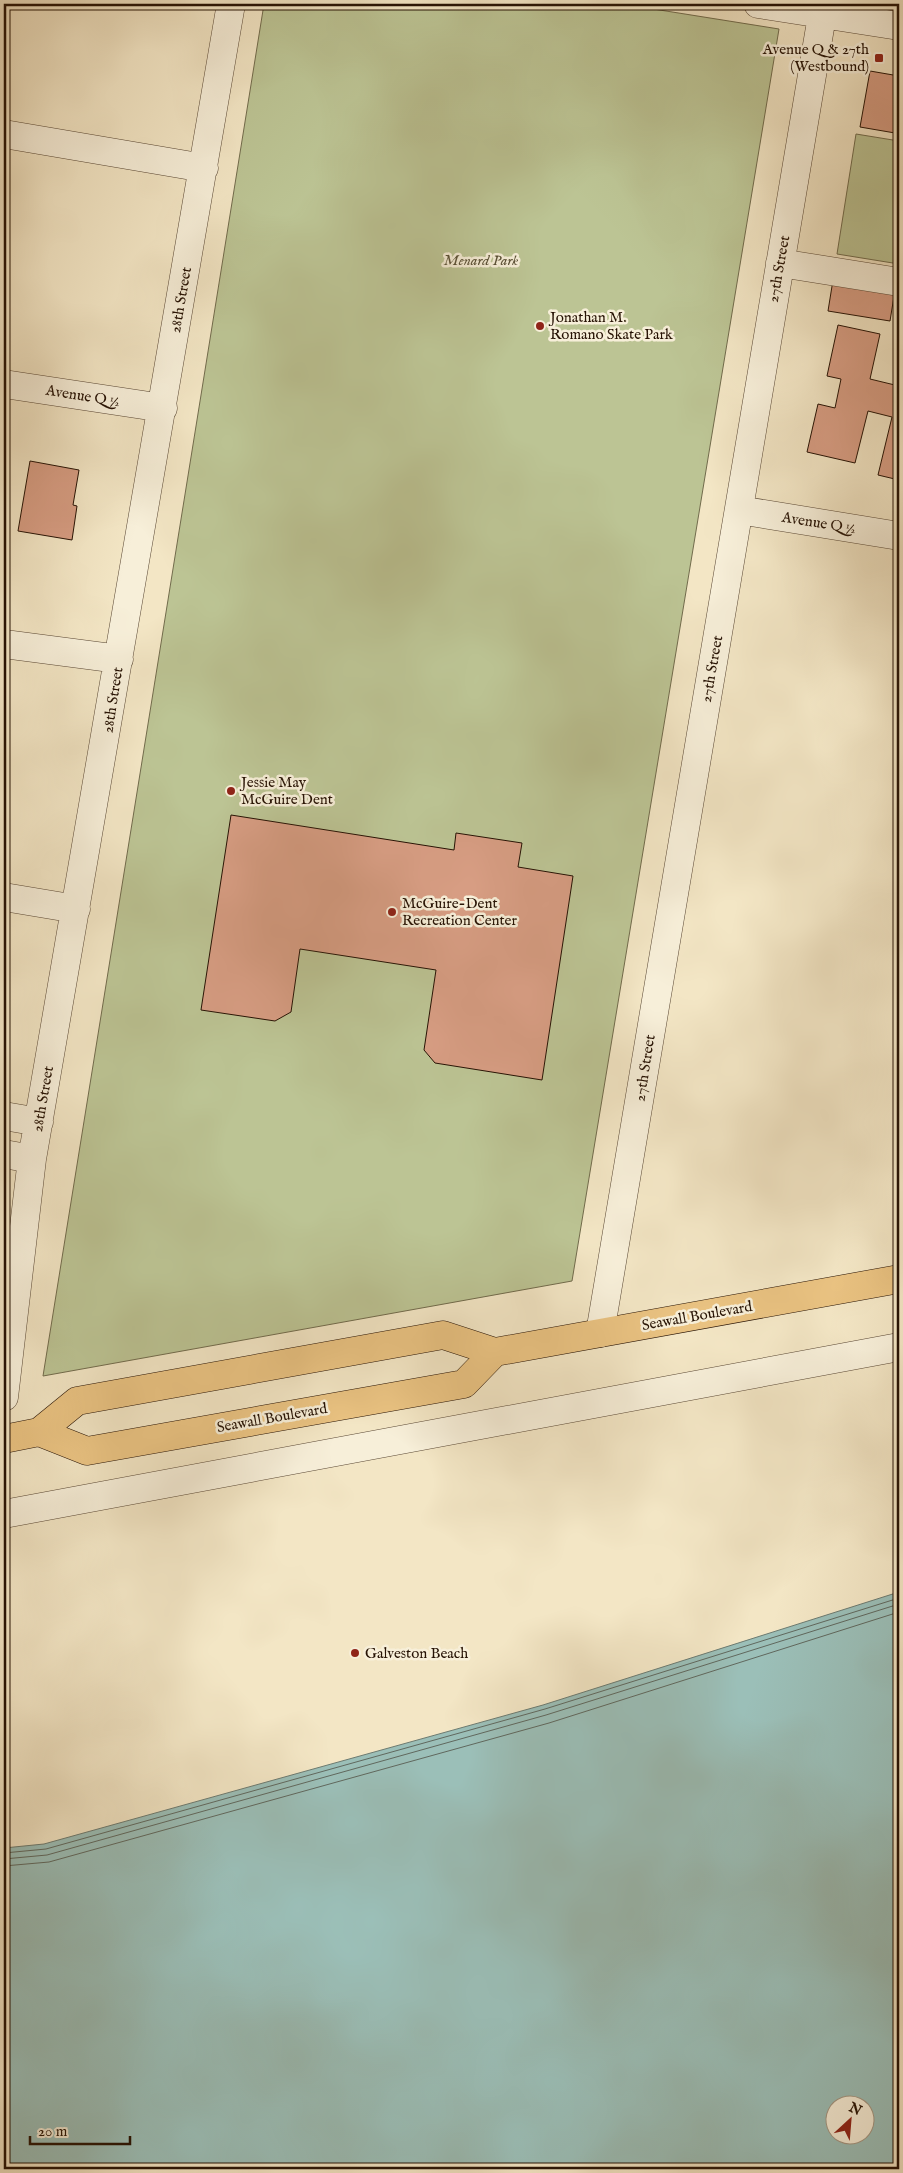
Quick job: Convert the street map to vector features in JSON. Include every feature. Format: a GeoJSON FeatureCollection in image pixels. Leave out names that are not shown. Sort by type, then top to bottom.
{"type":"FeatureCollection","features":[{"type":"Feature","properties":{"kind":"main road","name":"Seawall Boulevard"},"geometry":{"type":"LineString","coordinates":[[4,1439],[39,1432],[76,1402],[443,1335],[496,1352],[899,1279]]}},
{"type":"Feature","properties":{"kind":"main road","name":"Seawall Boulevard"},"geometry":{"type":"LineString","coordinates":[[39,1432],[87,1451],[464,1384],[496,1352]]}},
{"type":"Feature","properties":{"kind":"street","name":"28th Street"},"geometry":{"type":"LineString","coordinates":[[4,1397],[9,1311],[32,1159],[163,408],[231,4]]}},
{"type":"Feature","properties":{"kind":"street"},"geometry":{"type":"LineString","coordinates":[[758,4],[823,9],[899,26]]}},
{"type":"Feature","properties":{"kind":"street","name":"27th Street"},"geometry":{"type":"LineString","coordinates":[[600,1334],[823,9]]}},
{"type":"Feature","properties":{"kind":"street"},"geometry":{"type":"LineString","coordinates":[[4,134],[204,168]]}},
{"type":"Feature","properties":{"kind":"street"},"geometry":{"type":"LineString","coordinates":[[780,263],[899,282]]}},
{"type":"Feature","properties":{"kind":"street","name":"Avenue Q ½"},"geometry":{"type":"LineString","coordinates":[[4,384],[163,408]]}},
{"type":"Feature","properties":{"kind":"street","name":"Avenue Q ½"},"geometry":{"type":"LineString","coordinates":[[739,510],[899,536]]}},
{"type":"Feature","properties":{"kind":"street"},"geometry":{"type":"LineString","coordinates":[[4,644],[119,659]]}},
{"type":"Feature","properties":{"kind":"street"},"geometry":{"type":"LineString","coordinates":[[4,897],[76,909]]}},
{"type":"Feature","properties":{"kind":"street"},"geometry":{"type":"LineString","coordinates":[[4,1116],[39,1122]]}},
{"type":"Feature","properties":{"kind":"street"},"geometry":{"type":"LineString","coordinates":[[4,1154],[32,1159]]}},
{"type":"Feature","properties":{"kind":"street"},"geometry":{"type":"LineString","coordinates":[[4,1514],[899,1347]]}},
{"type":"Feature","properties":{"kind":"green space","name":"Menard Park"},"geometry":{"type":"Polygon","coordinates":[[[264,4],[622,4],[779,29],[572,1281],[43,1376],[264,4]]]}},
{"type":"Feature","properties":{"kind":"green space"},"geometry":{"type":"Polygon","coordinates":[[[856,134],[899,141],[899,264],[837,254],[856,134]]]}},
{"type":"Feature","properties":{"kind":"water"},"geometry":{"type":"Polygon","coordinates":[[[899,1592],[899,2169],[4,2169],[4,1848],[44,1844],[543,1705],[899,1592]]]}},
{"type":"Feature","properties":{"kind":"building"},"geometry":{"type":"Polygon","coordinates":[[[870,71],[899,76],[899,123],[897,122],[895,133],[860,127],[870,71]]]}},
{"type":"Feature","properties":{"kind":"building"},"geometry":{"type":"Polygon","coordinates":[[[833,280],[895,290],[890,321],[828,311],[833,280]]]}},
{"type":"Feature","properties":{"kind":"building"},"geometry":{"type":"Polygon","coordinates":[[[838,325],[880,334],[870,379],[899,386],[899,480],[878,475],[892,417],[868,411],[855,463],[807,452],[818,404],[835,408],[841,379],[827,376],[838,325]]]}},
{"type":"Feature","properties":{"kind":"building"},"geometry":{"type":"Polygon","coordinates":[[[30,461],[79,470],[73,505],[77,506],[72,540],[18,531],[30,461]]]}},
{"type":"Feature","properties":{"kind":"building","name":"McGuire-Dent Recreation Center"},"geometry":{"type":"Polygon","coordinates":[[[231,815],[454,850],[456,833],[522,843],[518,867],[573,876],[542,1080],[435,1063],[424,1050],[436,970],[300,949],[291,1012],[275,1021],[201,1010],[231,815]]]}},
{"type":"Feature","properties":{"kind":"place","name":"Avenue Q & 27th (Westbound)"},"geometry":{"type":"Point","coordinates":[879,58]}},
{"type":"Feature","properties":{"kind":"place","name":"Jonathan M. Romano Skate Park"},"geometry":{"type":"Point","coordinates":[540,326]}},
{"type":"Feature","properties":{"kind":"place","name":"Jessie May McGuire Dent"},"geometry":{"type":"Point","coordinates":[231,791]}},
{"type":"Feature","properties":{"kind":"place","name":"McGuire-Dent Recreation Center"},"geometry":{"type":"Point","coordinates":[392,912]}},
{"type":"Feature","properties":{"kind":"place","name":"Galveston Beach"},"geometry":{"type":"Point","coordinates":[355,1653]}}]}
